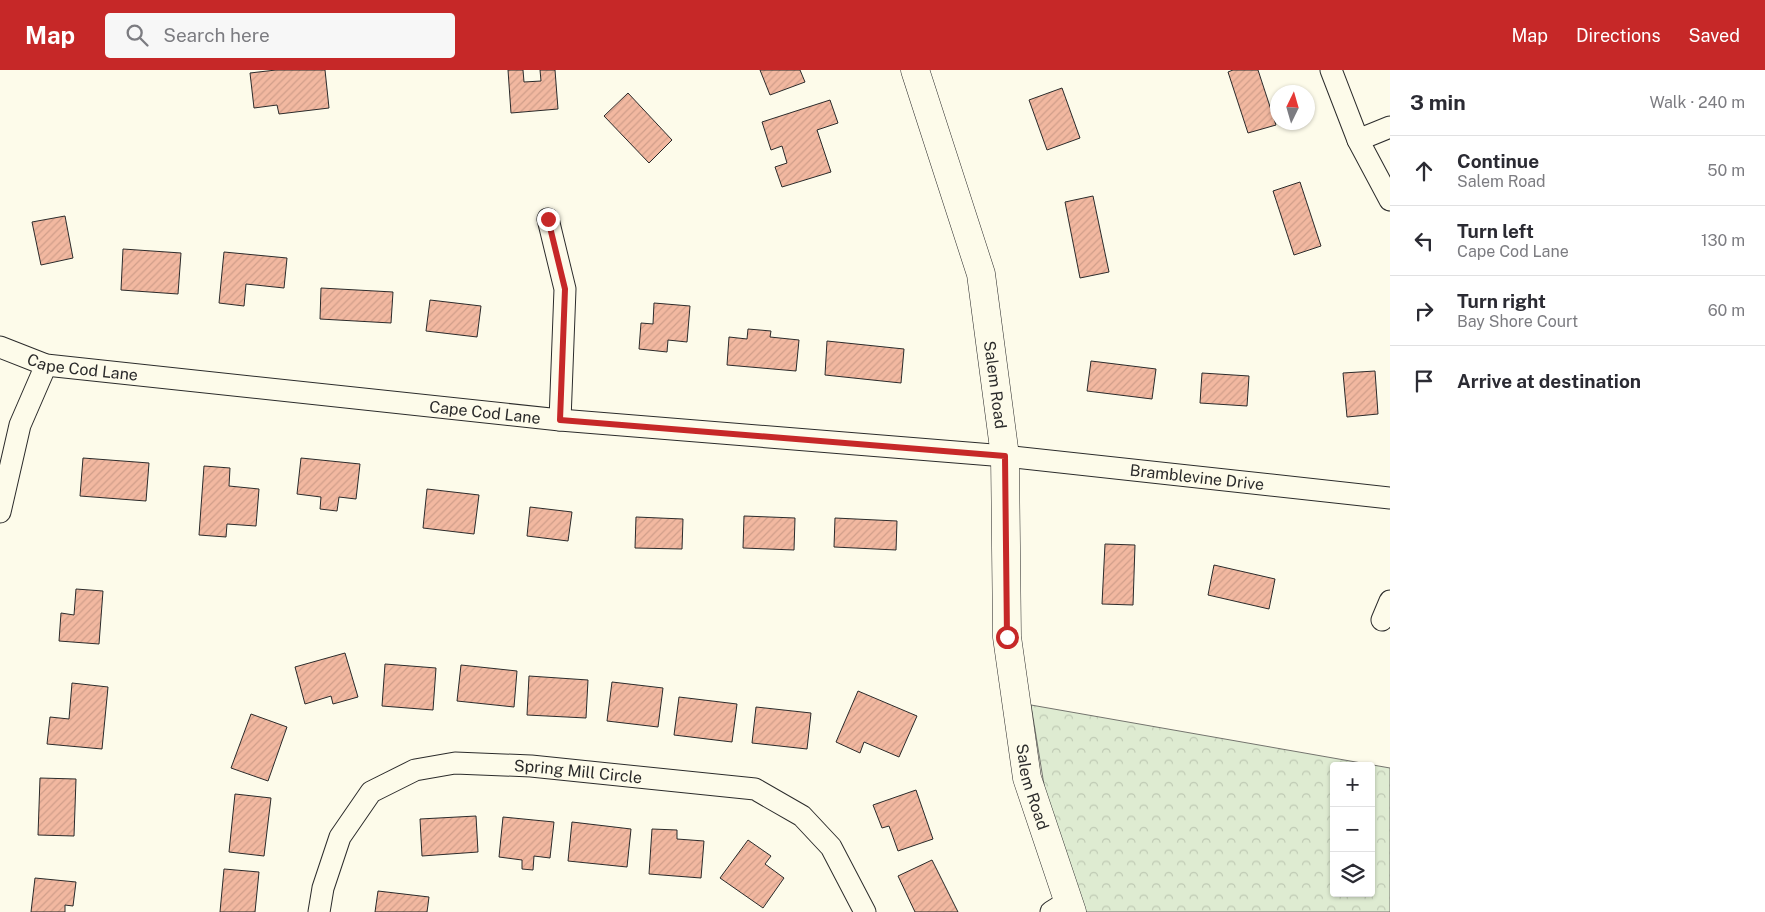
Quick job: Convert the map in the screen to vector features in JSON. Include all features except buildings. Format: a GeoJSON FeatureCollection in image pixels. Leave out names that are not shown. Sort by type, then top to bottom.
{"type":"FeatureCollection","features":[{"type":"Feature","properties":{"kind":"street","name":"Salem Road"},"geometry":{"type":"LineString","coordinates":[[915,70],[981,274],[1005,456],[1007,637],[1027,778],[1063,909]]}},
{"type":"Feature","properties":{"kind":"street"},"geometry":{"type":"LineString","coordinates":[[1331,70],[1358,140],[1390,200]]}},
{"type":"Feature","properties":{"kind":"street"},"geometry":{"type":"LineString","coordinates":[[1358,140],[1390,127]]}},
{"type":"Feature","properties":{"kind":"street"},"geometry":{"type":"LineString","coordinates":[[548,219],[565,289],[560,420]]}},
{"type":"Feature","properties":{"kind":"street","name":"Cape Cod Lane"},"geometry":{"type":"LineString","coordinates":[[0,347],[46,365],[560,420],[1005,456]]}},
{"type":"Feature","properties":{"kind":"street"},"geometry":{"type":"LineString","coordinates":[[0,512],[20,425],[46,365]]}},
{"type":"Feature","properties":{"kind":"street","name":"Bramblevine Drive"},"geometry":{"type":"LineString","coordinates":[[1005,456],[1390,498]]}},
{"type":"Feature","properties":{"kind":"street","name":"Spring Mill Circle"},"geometry":{"type":"LineString","coordinates":[[320,912],[323,888],[340,837],[371,792],[415,770],[455,763],[531,766],[755,789],[802,816],[831,848],[865,912]]}},
{"type":"Feature","properties":{"kind":"green space"},"geometry":{"type":"Polygon","coordinates":[[[1031,705],[1356,762],[1330,762],[1330,897],[1375,897],[1375,765],[1390,768],[1390,912],[1078,912],[1057,865],[1031,705]]]}},
{"type":"Feature","properties":{"kind":"route"},"geometry":{"type":"LineString","coordinates":[[548,219],[565,289],[560,420],[1005,456],[1007,637]]}}]}
